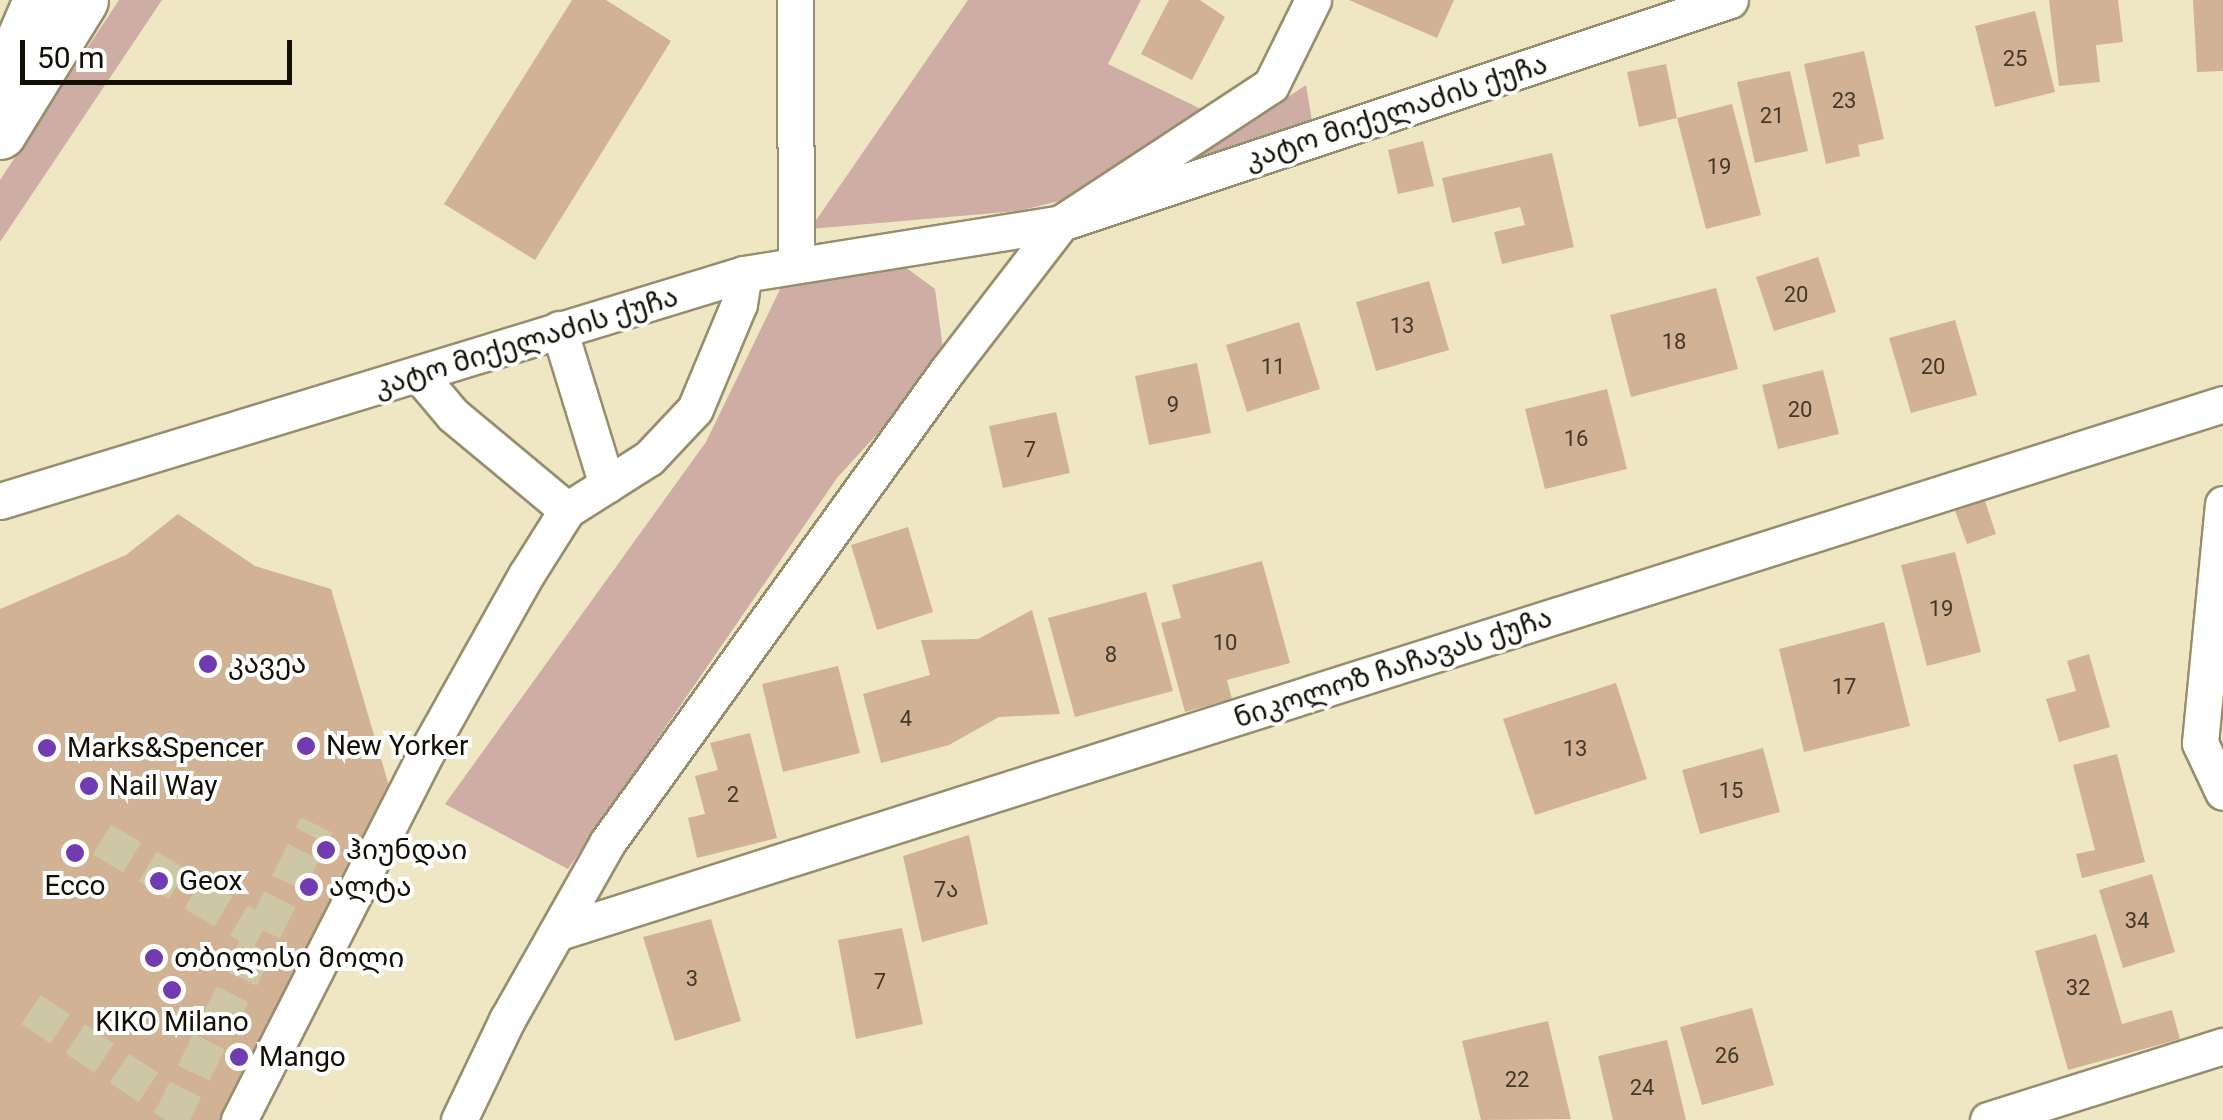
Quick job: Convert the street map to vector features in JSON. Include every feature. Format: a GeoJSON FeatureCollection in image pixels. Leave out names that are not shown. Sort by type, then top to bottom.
{"type":"FeatureCollection","features":[{"type":"Feature","properties":{"kind":"highway"},"geometry":{"type":"LineString","coordinates":[[0,133],[82,0]]}},
{"type":"Feature","properties":{"kind":"main road"},"geometry":{"type":"LineString","coordinates":[[0,83],[36,0]]}},
{"type":"Feature","properties":{"kind":"street"},"geometry":{"type":"LineString","coordinates":[[795,0],[796,262]]}},
{"type":"Feature","properties":{"kind":"street"},"geometry":{"type":"LineString","coordinates":[[460,1120],[506,1020],[562,931],[606,844],[1061,223],[1271,85],[1313,0]]}},
{"type":"Feature","properties":{"kind":"street","name":"კატო მიქელაძის ქუჩა"},"geometry":{"type":"LineString","coordinates":[[0,501],[420,376],[559,329],[744,274],[796,262],[1061,223],[1727,0]]}},
{"type":"Feature","properties":{"kind":"street"},"geometry":{"type":"LineString","coordinates":[[239,1120],[426,753],[567,510],[649,458],[694,409],[739,304],[744,274]]}},
{"type":"Feature","properties":{"kind":"street"},"geometry":{"type":"LineString","coordinates":[[559,329],[607,485]]}},
{"type":"Feature","properties":{"kind":"street"},"geometry":{"type":"LineString","coordinates":[[420,376],[454,415],[567,510]]}},
{"type":"Feature","properties":{"kind":"street","name":"ნიკოლოზ ჩაჩავას ქუჩა"},"geometry":{"type":"LineString","coordinates":[[562,931],[2223,404]]}},
{"type":"Feature","properties":{"kind":"street"},"geometry":{"type":"LineString","coordinates":[[2223,504],[2200,742],[2223,792]]}},
{"type":"Feature","properties":{"kind":"street"},"geometry":{"type":"LineString","coordinates":[[1988,1120],[2223,1046]]}},
{"type":"Feature","properties":{"kind":"shaded area"},"geometry":{"type":"Polygon","coordinates":[[[119,0],[162,0],[0,242],[0,180],[119,0]]]}},
{"type":"Feature","properties":{"kind":"shaded area"},"geometry":{"type":"Polygon","coordinates":[[[968,0],[1141,0],[1108,64],[1201,109],[1068,199],[1018,211],[810,229],[968,0]]]}},
{"type":"Feature","properties":{"kind":"shaded area"},"geometry":{"type":"Polygon","coordinates":[[[1306,85],[1313,127],[1151,181],[1240,129],[1306,85]]]}},
{"type":"Feature","properties":{"kind":"shaded area"},"geometry":{"type":"Polygon","coordinates":[[[905,267],[935,289],[943,349],[911,397],[837,478],[568,869],[445,804],[706,442],[787,275],[905,267]]]}},
{"type":"Feature","properties":{"kind":"building"},"geometry":{"type":"Polygon","coordinates":[[[572,0],[606,0],[671,41],[535,260],[444,204],[572,0]]]}},
{"type":"Feature","properties":{"kind":"building"},"geometry":{"type":"Polygon","coordinates":[[[1169,0],[1200,0],[1225,17],[1192,80],[1141,54],[1169,0]]]}},
{"type":"Feature","properties":{"kind":"building"},"geometry":{"type":"Polygon","coordinates":[[[1349,0],[1454,0],[1437,38],[1349,0]]]}},
{"type":"Feature","properties":{"kind":"building"},"geometry":{"type":"Polygon","coordinates":[[[2049,0],[2118,0],[2123,42],[2096,45],[2100,82],[2059,86],[2049,0]]]}},
{"type":"Feature","properties":{"kind":"building"},"geometry":{"type":"Polygon","coordinates":[[[2193,0],[2223,0],[2223,71],[2197,72],[2193,0]]]}},
{"type":"Feature","properties":{"kind":"building"},"geometry":{"type":"Polygon","coordinates":[[[2035,11],[2055,92],[1995,107],[1975,26],[2035,11]]]}},
{"type":"Feature","properties":{"kind":"building"},"geometry":{"type":"Polygon","coordinates":[[[1864,51],[1884,139],[1858,145],[1860,156],[1826,164],[1804,64],[1864,51]]]}},
{"type":"Feature","properties":{"kind":"building"},"geometry":{"type":"Polygon","coordinates":[[[1666,64],[1677,118],[1639,127],[1627,72],[1666,64]]]}},
{"type":"Feature","properties":{"kind":"building"},"geometry":{"type":"Polygon","coordinates":[[[1790,71],[1808,151],[1755,163],[1737,82],[1790,71]]]}},
{"type":"Feature","properties":{"kind":"building"},"geometry":{"type":"Polygon","coordinates":[[[1732,104],[1761,215],[1706,229],[1677,118],[1732,104]]]}},
{"type":"Feature","properties":{"kind":"building"},"geometry":{"type":"Polygon","coordinates":[[[1423,141],[1434,186],[1398,194],[1388,150],[1423,141]]]}},
{"type":"Feature","properties":{"kind":"building"},"geometry":{"type":"Polygon","coordinates":[[[1552,153],[1574,247],[1502,264],[1494,232],[1525,225],[1520,207],[1452,223],[1442,178],[1552,153]]]}},
{"type":"Feature","properties":{"kind":"building"},"geometry":{"type":"Polygon","coordinates":[[[1818,257],[1836,312],[1774,331],[1756,277],[1818,257]]]}},
{"type":"Feature","properties":{"kind":"building"},"geometry":{"type":"Polygon","coordinates":[[[1429,281],[1449,350],[1376,371],[1356,302],[1429,281]]]}},
{"type":"Feature","properties":{"kind":"building"},"geometry":{"type":"Polygon","coordinates":[[[1716,288],[1738,369],[1631,397],[1610,315],[1716,288]]]}},
{"type":"Feature","properties":{"kind":"building"},"geometry":{"type":"Polygon","coordinates":[[[1955,320],[1977,395],[1911,413],[1889,338],[1955,320]]]}},
{"type":"Feature","properties":{"kind":"building"},"geometry":{"type":"Polygon","coordinates":[[[1299,322],[1320,389],[1247,412],[1226,345],[1299,322]]]}},
{"type":"Feature","properties":{"kind":"building"},"geometry":{"type":"Polygon","coordinates":[[[1197,363],[1211,433],[1149,445],[1135,376],[1197,363]]]}},
{"type":"Feature","properties":{"kind":"building"},"geometry":{"type":"Polygon","coordinates":[[[1823,370],[1839,434],[1778,449],[1762,385],[1823,370]]]}},
{"type":"Feature","properties":{"kind":"building"},"geometry":{"type":"Polygon","coordinates":[[[1607,389],[1627,469],[1545,489],[1525,409],[1607,389]]]}},
{"type":"Feature","properties":{"kind":"building"},"geometry":{"type":"Polygon","coordinates":[[[1056,412],[1070,473],[1003,488],[989,426],[1056,412]]]}},
{"type":"Feature","properties":{"kind":"building"},"geometry":{"type":"Polygon","coordinates":[[[1983,495],[1996,534],[1967,544],[1953,505],[1983,495]]]}},
{"type":"Feature","properties":{"kind":"building","name":"თბილისი მოლი"},"geometry":{"type":"Polygon","coordinates":[[[178,514],[255,566],[331,589],[392,796],[225,1120],[0,1120],[0,609],[126,555],[178,514]]]}},
{"type":"Feature","properties":{"kind":"building"},"geometry":{"type":"Polygon","coordinates":[[[908,527],[933,612],[877,630],[851,545],[908,527]]]}},
{"type":"Feature","properties":{"kind":"building"},"geometry":{"type":"Polygon","coordinates":[[[1955,552],[1981,652],[1927,666],[1901,565],[1955,552]]]}},
{"type":"Feature","properties":{"kind":"building"},"geometry":{"type":"Polygon","coordinates":[[[1262,561],[1290,663],[1227,680],[1232,699],[1185,712],[1161,623],[1181,618],[1172,585],[1262,561]]]}},
{"type":"Feature","properties":{"kind":"building"},"geometry":{"type":"Polygon","coordinates":[[[1146,592],[1173,691],[1075,717],[1048,618],[1146,592]]]}},
{"type":"Feature","properties":{"kind":"building"},"geometry":{"type":"Polygon","coordinates":[[[1032,610],[1060,714],[999,717],[949,745],[881,763],[863,694],[930,675],[921,640],[978,639],[1032,610]]]}},
{"type":"Feature","properties":{"kind":"building"},"geometry":{"type":"Polygon","coordinates":[[[1884,622],[1910,726],[1804,752],[1779,649],[1884,622]]]}},
{"type":"Feature","properties":{"kind":"building"},"geometry":{"type":"Polygon","coordinates":[[[2089,654],[2110,727],[2059,742],[2046,699],[2076,691],[2067,661],[2089,654]]]}},
{"type":"Feature","properties":{"kind":"building"},"geometry":{"type":"Polygon","coordinates":[[[838,666],[860,753],[783,772],[762,684],[838,666]]]}},
{"type":"Feature","properties":{"kind":"building"},"geometry":{"type":"Polygon","coordinates":[[[1616,683],[1647,779],[1535,815],[1503,719],[1616,683]]]}},
{"type":"Feature","properties":{"kind":"building"},"geometry":{"type":"Polygon","coordinates":[[[750,733],[777,838],[697,858],[688,818],[705,814],[695,776],[718,770],[710,743],[750,733]]]}},
{"type":"Feature","properties":{"kind":"building"},"geometry":{"type":"Polygon","coordinates":[[[1763,748],[1780,812],[1700,834],[1682,770],[1763,748]]]}},
{"type":"Feature","properties":{"kind":"building"},"geometry":{"type":"Polygon","coordinates":[[[2117,754],[2145,862],[2082,878],[2076,854],[2095,850],[2073,765],[2117,754]]]}},
{"type":"Feature","properties":{"kind":"building"},"geometry":{"type":"Polygon","coordinates":[[[969,835],[988,924],[922,942],[903,856],[969,835]]]}},
{"type":"Feature","properties":{"kind":"building"},"geometry":{"type":"Polygon","coordinates":[[[2152,874],[2175,952],[2123,968],[2099,890],[2152,874]]]}},
{"type":"Feature","properties":{"kind":"building"},"geometry":{"type":"Polygon","coordinates":[[[711,919],[741,1021],[675,1041],[643,937],[711,919]]]}},
{"type":"Feature","properties":{"kind":"building"},"geometry":{"type":"Polygon","coordinates":[[[902,928],[923,1024],[856,1039],[838,940],[902,928]]]}},
{"type":"Feature","properties":{"kind":"building"},"geometry":{"type":"Polygon","coordinates":[[[2096,934],[2122,1024],[2172,1010],[2180,1039],[2068,1070],[2035,951],[2096,934]]]}},
{"type":"Feature","properties":{"kind":"building"},"geometry":{"type":"Polygon","coordinates":[[[1752,1008],[1774,1085],[1702,1105],[1680,1027],[1752,1008]]]}},
{"type":"Feature","properties":{"kind":"building"},"geometry":{"type":"Polygon","coordinates":[[[1548,1021],[1571,1119],[1481,1120],[1462,1041],[1548,1021]]]}},
{"type":"Feature","properties":{"kind":"building"},"geometry":{"type":"Polygon","coordinates":[[[1667,1040],[1686,1120],[1613,1120],[1598,1056],[1667,1040]]]}},
{"type":"Feature","properties":{"kind":"tunnel"},"geometry":{"type":"LineString","coordinates":[[170,1120],[317,824]]}},
{"type":"Feature","properties":{"kind":"tunnel"},"geometry":{"type":"LineString","coordinates":[[102,839],[261,933]]}},
{"type":"Feature","properties":{"kind":"tunnel"},"geometry":{"type":"LineString","coordinates":[[31,1009],[177,1106]]}},
{"type":"Feature","properties":{"kind":"place","name":"კავეა"},"geometry":{"type":"Point","coordinates":[208,664]}},
{"type":"Feature","properties":{"kind":"place","name":"New Yorker"},"geometry":{"type":"Point","coordinates":[306,746]}},
{"type":"Feature","properties":{"kind":"place","name":"Marks&Spencer"},"geometry":{"type":"Point","coordinates":[47,748]}},
{"type":"Feature","properties":{"kind":"place","name":"Nail Way"},"geometry":{"type":"Point","coordinates":[89,786]}},
{"type":"Feature","properties":{"kind":"place","name":"ჰიუნდაი"},"geometry":{"type":"Point","coordinates":[326,850]}},
{"type":"Feature","properties":{"kind":"place","name":"Ecco"},"geometry":{"type":"Point","coordinates":[75,853]}},
{"type":"Feature","properties":{"kind":"place","name":"Geox"},"geometry":{"type":"Point","coordinates":[159,881]}},
{"type":"Feature","properties":{"kind":"place","name":"ალტა"},"geometry":{"type":"Point","coordinates":[309,887]}},
{"type":"Feature","properties":{"kind":"place","name":"თბილისი მოლი"},"geometry":{"type":"Point","coordinates":[154,958]}},
{"type":"Feature","properties":{"kind":"place","name":"KIKO Milano"},"geometry":{"type":"Point","coordinates":[172,990]}},
{"type":"Feature","properties":{"kind":"place","name":"Mango"},"geometry":{"type":"Point","coordinates":[239,1057]}}]}
